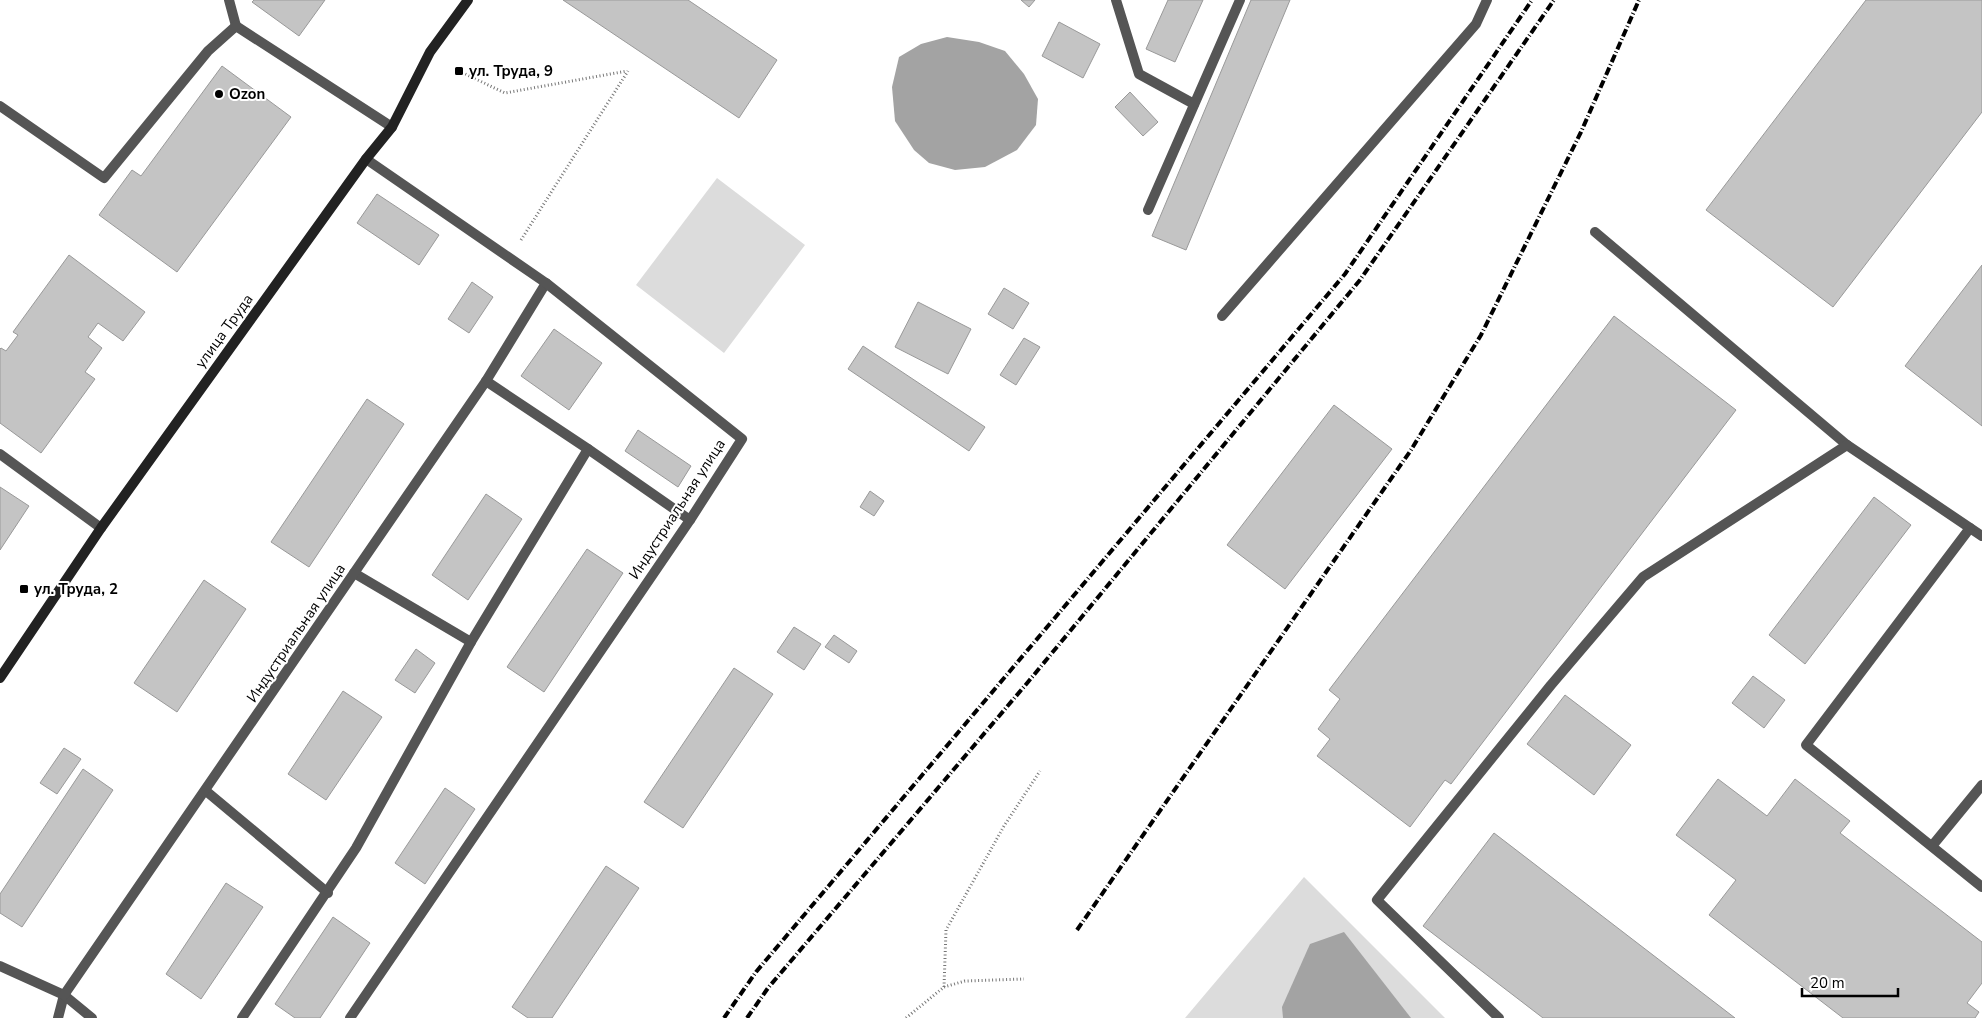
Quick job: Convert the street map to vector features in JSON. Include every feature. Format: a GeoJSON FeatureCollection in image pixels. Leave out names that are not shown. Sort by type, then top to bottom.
{"type":"FeatureCollection","features":[{"type":"Feature","properties":{"kind":"street"},"geometry":{"type":"LineString","coordinates":[[229,0],[236,26],[392,127]]}},
{"type":"Feature","properties":{"kind":"street","name":"улица Труда"},"geometry":{"type":"LineString","coordinates":[[0,678],[102,528],[366,159],[392,127],[430,52],[468,0]]}},
{"type":"Feature","properties":{"kind":"street"},"geometry":{"type":"LineString","coordinates":[[1116,0],[1139,74],[1194,104]]}},
{"type":"Feature","properties":{"kind":"street"},"geometry":{"type":"LineString","coordinates":[[1148,210],[1240,0]]}},
{"type":"Feature","properties":{"kind":"street"},"geometry":{"type":"LineString","coordinates":[[1222,316],[1476,24],[1487,0]]}},
{"type":"Feature","properties":{"kind":"street"},"geometry":{"type":"LineString","coordinates":[[0,106],[104,178],[208,51],[236,26]]}},
{"type":"Feature","properties":{"kind":"street"},"geometry":{"type":"LineString","coordinates":[[366,159],[546,283]]}},
{"type":"Feature","properties":{"kind":"street"},"geometry":{"type":"LineString","coordinates":[[1594,232],[1847,445],[1982,536]]}},
{"type":"Feature","properties":{"kind":"street","name":"Индустриальная улица"},"geometry":{"type":"LineString","coordinates":[[64,995],[486,381],[546,283],[742,438],[690,520],[350,1018]]}},
{"type":"Feature","properties":{"kind":"street"},"geometry":{"type":"LineString","coordinates":[[486,381],[690,520]]}},
{"type":"Feature","properties":{"kind":"street"},"geometry":{"type":"LineString","coordinates":[[1499,1018],[1377,900],[1551,685],[1643,577],[1847,445]]}},
{"type":"Feature","properties":{"kind":"street"},"geometry":{"type":"LineString","coordinates":[[242,1018],[328,893],[356,848],[471,642],[588,449]]}},
{"type":"Feature","properties":{"kind":"street"},"geometry":{"type":"LineString","coordinates":[[0,454],[102,528]]}},
{"type":"Feature","properties":{"kind":"street"},"geometry":{"type":"LineString","coordinates":[[1970,528],[1806,745],[1982,887]]}},
{"type":"Feature","properties":{"kind":"street"},"geometry":{"type":"LineString","coordinates":[[354,574],[471,642]]}},
{"type":"Feature","properties":{"kind":"street"},"geometry":{"type":"LineString","coordinates":[[1932,846],[1982,785]]}},
{"type":"Feature","properties":{"kind":"street"},"geometry":{"type":"LineString","coordinates":[[206,791],[328,893]]}},
{"type":"Feature","properties":{"kind":"street"},"geometry":{"type":"LineString","coordinates":[[0,966],[64,995],[92,1018]]}},
{"type":"Feature","properties":{"kind":"street"},"geometry":{"type":"LineString","coordinates":[[58,1018],[64,995]]}},
{"type":"Feature","properties":{"kind":"path"},"geometry":{"type":"LineString","coordinates":[[459,71],[505,93],[628,71],[510,258]]}},
{"type":"Feature","properties":{"kind":"path"},"geometry":{"type":"LineString","coordinates":[[944,986],[946,930],[1004,826],[1040,771]]}},
{"type":"Feature","properties":{"kind":"path"},"geometry":{"type":"LineString","coordinates":[[906,1018],[944,986],[965,981],[1024,979]]}},
{"type":"Feature","properties":{"kind":"shaded area"},"geometry":{"type":"Polygon","coordinates":[[[947,37],[979,42],[1005,51],[1024,74],[1038,99],[1036,125],[1017,150],[985,167],[955,170],[929,163],[914,150],[895,121],[892,87],[899,57],[921,44],[947,37]]]}},
{"type":"Feature","properties":{"kind":"shaded area"},"geometry":{"type":"Polygon","coordinates":[[[717,178],[805,245],[724,353],[636,285],[717,178]]]}},
{"type":"Feature","properties":{"kind":"shaded area"},"geometry":{"type":"Polygon","coordinates":[[[1304,877],[1445,1018],[1185,1018],[1304,877]]]}},
{"type":"Feature","properties":{"kind":"shaded area"},"geometry":{"type":"Polygon","coordinates":[[[1344,932],[1411,1018],[1283,1018],[1282,1007],[1310,944],[1344,932]]]}},
{"type":"Feature","properties":{"kind":"building"},"geometry":{"type":"Polygon","coordinates":[[[254,0],[325,0],[299,36],[252,2],[254,0]]]}},
{"type":"Feature","properties":{"kind":"building"},"geometry":{"type":"Polygon","coordinates":[[[563,0],[688,0],[777,60],[739,118],[563,0]]]}},
{"type":"Feature","properties":{"kind":"building"},"geometry":{"type":"Polygon","coordinates":[[[1021,0],[1035,0],[1029,7],[1021,0]]]}},
{"type":"Feature","properties":{"kind":"building"},"geometry":{"type":"Polygon","coordinates":[[[1168,0],[1203,0],[1175,62],[1146,49],[1168,0]]]}},
{"type":"Feature","properties":{"kind":"building"},"geometry":{"type":"Polygon","coordinates":[[[1251,0],[1290,0],[1186,250],[1152,236],[1251,0]]]}},
{"type":"Feature","properties":{"kind":"building"},"geometry":{"type":"Polygon","coordinates":[[[1866,0],[1982,0],[1982,112],[1833,307],[1706,210],[1866,0]]]}},
{"type":"Feature","properties":{"kind":"building"},"geometry":{"type":"Polygon","coordinates":[[[1059,22],[1100,44],[1083,78],[1042,56],[1059,22]]]}},
{"type":"Feature","properties":{"kind":"building"},"geometry":{"type":"Polygon","coordinates":[[[222,66],[291,117],[177,272],[99,215],[132,170],[141,176],[222,66]]]}},
{"type":"Feature","properties":{"kind":"building"},"geometry":{"type":"Polygon","coordinates":[[[1130,92],[1158,122],[1143,136],[1115,107],[1130,92]]]}},
{"type":"Feature","properties":{"kind":"building"},"geometry":{"type":"Polygon","coordinates":[[[377,194],[439,235],[419,265],[357,223],[377,194]]]}},
{"type":"Feature","properties":{"kind":"building"},"geometry":{"type":"Polygon","coordinates":[[[69,255],[145,312],[123,341],[98,323],[88,337],[102,348],[85,372],[95,379],[41,453],[0,423],[0,349],[6,351],[18,335],[13,332],[69,255]]]}},
{"type":"Feature","properties":{"kind":"building"},"geometry":{"type":"Polygon","coordinates":[[[1982,265],[1982,426],[1905,366],[1982,265]]]}},
{"type":"Feature","properties":{"kind":"building"},"geometry":{"type":"Polygon","coordinates":[[[472,282],[493,297],[469,333],[448,319],[472,282]]]}},
{"type":"Feature","properties":{"kind":"building"},"geometry":{"type":"Polygon","coordinates":[[[1004,288],[1029,303],[1013,329],[988,314],[1004,288]]]}},
{"type":"Feature","properties":{"kind":"building"},"geometry":{"type":"Polygon","coordinates":[[[918,302],[971,329],[948,374],[895,347],[918,302]]]}},
{"type":"Feature","properties":{"kind":"building"},"geometry":{"type":"Polygon","coordinates":[[[1614,316],[1736,410],[1451,784],[1445,780],[1410,827],[1317,756],[1330,739],[1318,729],[1340,699],[1329,690],[1614,316]]]}},
{"type":"Feature","properties":{"kind":"building"},"geometry":{"type":"Polygon","coordinates":[[[554,329],[602,363],[569,410],[521,376],[554,329]]]}},
{"type":"Feature","properties":{"kind":"building"},"geometry":{"type":"Polygon","coordinates":[[[1024,338],[1040,347],[1016,385],[1000,375],[1024,338]]]}},
{"type":"Feature","properties":{"kind":"building"},"geometry":{"type":"Polygon","coordinates":[[[863,346],[985,427],[969,451],[848,369],[863,346]]]}},
{"type":"Feature","properties":{"kind":"building"},"geometry":{"type":"Polygon","coordinates":[[[367,399],[404,424],[309,567],[271,542],[367,399]]]}},
{"type":"Feature","properties":{"kind":"building"},"geometry":{"type":"Polygon","coordinates":[[[1334,405],[1392,449],[1285,589],[1227,545],[1334,405]]]}},
{"type":"Feature","properties":{"kind":"building"},"geometry":{"type":"Polygon","coordinates":[[[638,430],[691,466],[678,487],[625,451],[638,430]]]}},
{"type":"Feature","properties":{"kind":"building"},"geometry":{"type":"Polygon","coordinates":[[[0,487],[29,506],[0,550],[0,487]]]}},
{"type":"Feature","properties":{"kind":"building"},"geometry":{"type":"Polygon","coordinates":[[[870,491],[884,501],[874,516],[860,507],[870,491]]]}},
{"type":"Feature","properties":{"kind":"building"},"geometry":{"type":"Polygon","coordinates":[[[486,494],[522,519],[468,600],[432,575],[486,494]]]}},
{"type":"Feature","properties":{"kind":"building"},"geometry":{"type":"Polygon","coordinates":[[[1874,497],[1911,525],[1805,664],[1769,635],[1874,497]]]}},
{"type":"Feature","properties":{"kind":"building"},"geometry":{"type":"Polygon","coordinates":[[[587,549],[623,573],[544,692],[507,667],[587,549]]]}},
{"type":"Feature","properties":{"kind":"building"},"geometry":{"type":"Polygon","coordinates":[[[204,580],[246,609],[177,712],[134,683],[204,580]]]}},
{"type":"Feature","properties":{"kind":"building"},"geometry":{"type":"Polygon","coordinates":[[[794,627],[821,644],[804,670],[777,652],[794,627]]]}},
{"type":"Feature","properties":{"kind":"building"},"geometry":{"type":"Polygon","coordinates":[[[834,635],[857,651],[849,663],[825,647],[834,635]]]}},
{"type":"Feature","properties":{"kind":"building"},"geometry":{"type":"Polygon","coordinates":[[[416,649],[435,663],[415,693],[395,680],[416,649]]]}},
{"type":"Feature","properties":{"kind":"building"},"geometry":{"type":"Polygon","coordinates":[[[734,668],[773,694],[683,828],[644,802],[734,668]]]}},
{"type":"Feature","properties":{"kind":"building"},"geometry":{"type":"Polygon","coordinates":[[[1753,676],[1785,700],[1764,728],[1732,703],[1753,676]]]}},
{"type":"Feature","properties":{"kind":"building"},"geometry":{"type":"Polygon","coordinates":[[[343,691],[382,717],[326,800],[288,774],[343,691]]]}},
{"type":"Feature","properties":{"kind":"building"},"geometry":{"type":"Polygon","coordinates":[[[1565,695],[1631,745],[1594,795],[1527,744],[1565,695]]]}},
{"type":"Feature","properties":{"kind":"building"},"geometry":{"type":"Polygon","coordinates":[[[64,748],[81,759],[57,794],[40,783],[64,748]]]}},
{"type":"Feature","properties":{"kind":"building"},"geometry":{"type":"Polygon","coordinates":[[[83,769],[113,790],[22,927],[0,913],[0,894],[83,769]]]}},
{"type":"Feature","properties":{"kind":"building"},"geometry":{"type":"Polygon","coordinates":[[[1718,779],[1767,816],[1795,779],[1850,821],[1840,833],[1982,942],[1982,983],[1967,1003],[1979,1012],[1975,1018],[1843,1018],[1709,915],[1736,880],[1676,835],[1718,779]]]}},
{"type":"Feature","properties":{"kind":"building"},"geometry":{"type":"Polygon","coordinates":[[[445,788],[475,809],[425,884],[395,863],[445,788]]]}},
{"type":"Feature","properties":{"kind":"building"},"geometry":{"type":"Polygon","coordinates":[[[1494,833],[1735,1018],[1543,1018],[1423,926],[1494,833]]]}},
{"type":"Feature","properties":{"kind":"building"},"geometry":{"type":"Polygon","coordinates":[[[606,866],[639,888],[552,1018],[528,1018],[512,1007],[606,866]]]}},
{"type":"Feature","properties":{"kind":"building"},"geometry":{"type":"Polygon","coordinates":[[[226,883],[263,907],[201,999],[166,974],[226,883]]]}},
{"type":"Feature","properties":{"kind":"building"},"geometry":{"type":"Polygon","coordinates":[[[333,917],[370,943],[320,1018],[295,1018],[275,1004],[333,917]]]}},
{"type":"Feature","properties":{"kind":"railway"},"geometry":{"type":"LineString","coordinates":[[724,1018],[756,972],[1345,274],[1532,0]]}},
{"type":"Feature","properties":{"kind":"railway"},"geometry":{"type":"LineString","coordinates":[[747,1018],[768,988],[1028,682],[1360,280],[1554,0]]}},
{"type":"Feature","properties":{"kind":"railway"},"geometry":{"type":"LineString","coordinates":[[1077,930],[1411,450],[1481,335],[1581,132],[1639,0]]}},
{"type":"Feature","properties":{"kind":"place","name":"ул. Труда, 9"},"geometry":{"type":"Point","coordinates":[459,71]}},
{"type":"Feature","properties":{"kind":"place","name":"Ozon"},"geometry":{"type":"Point","coordinates":[219,94]}},
{"type":"Feature","properties":{"kind":"place","name":"ул. Труда, 2"},"geometry":{"type":"Point","coordinates":[24,589]}}]}
